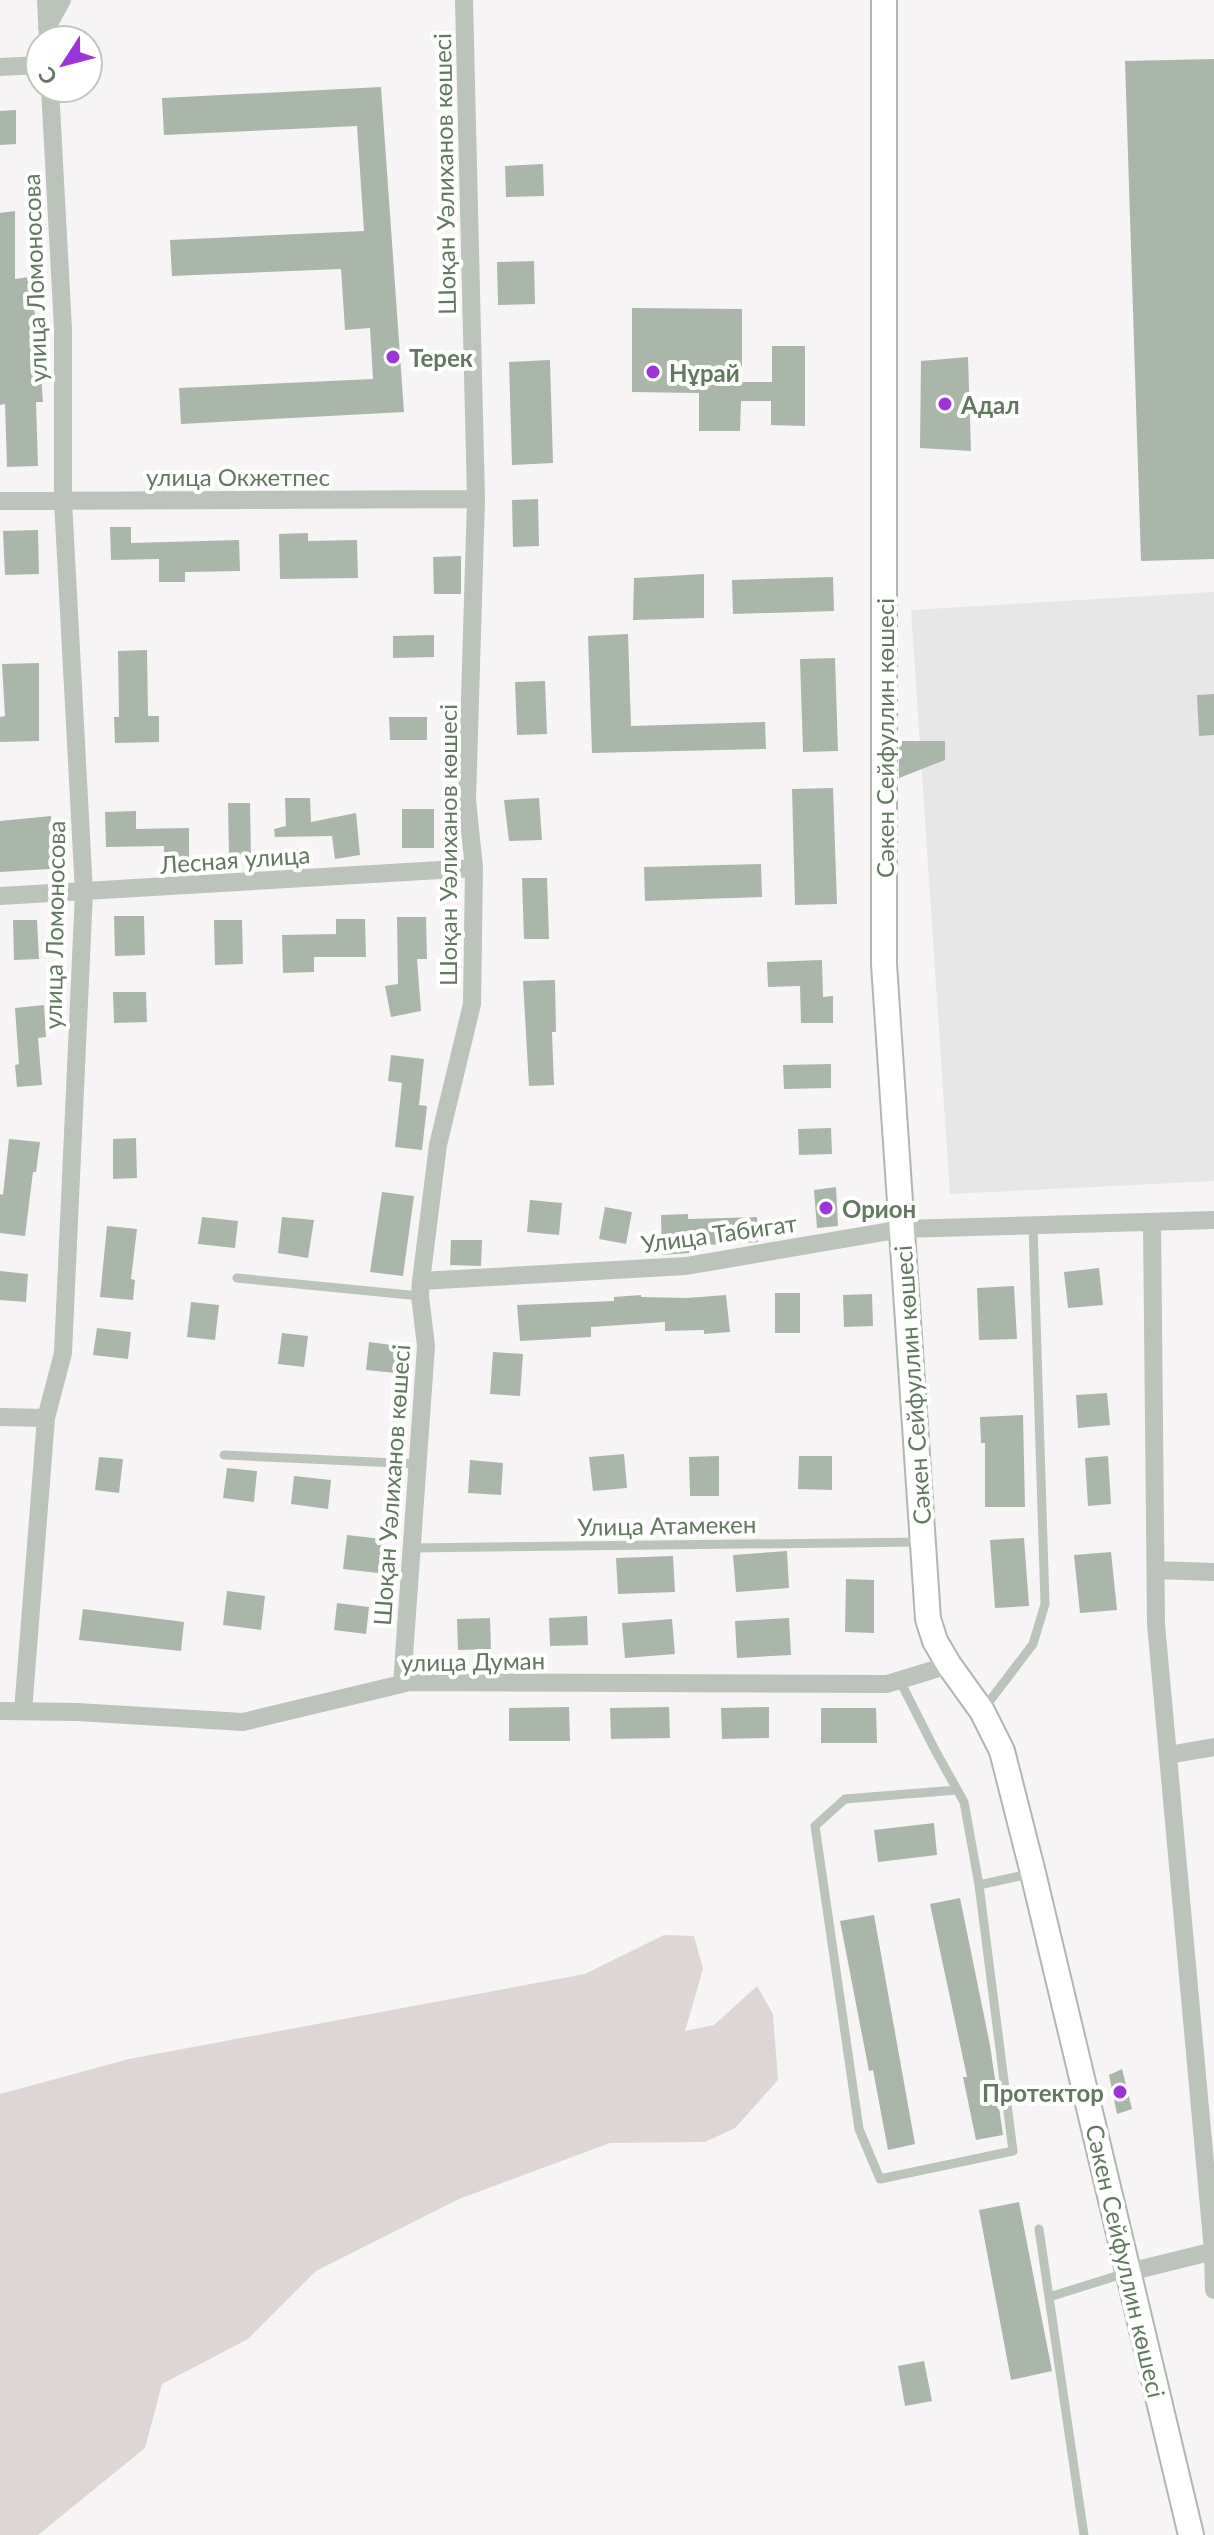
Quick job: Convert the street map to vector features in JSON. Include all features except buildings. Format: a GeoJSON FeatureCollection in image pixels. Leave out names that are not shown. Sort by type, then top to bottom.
{"type":"FeatureCollection","features":[{"type":"Feature","properties":{"kind":"street"},"geometry":{"type":"LineString","coordinates":[[46,0],[47,24]]}},
{"type":"Feature","properties":{"kind":"street"},"geometry":{"type":"LineString","coordinates":[[51,24],[62,0]]}},
{"type":"Feature","properties":{"kind":"street","name":"Шоқан Уәлиханов көшесі"},"geometry":{"type":"LineString","coordinates":[[402,1684],[426,1346],[421,1288],[438,1145],[472,1004],[474,868],[467,800],[476,499],[464,0]]}},
{"type":"Feature","properties":{"kind":"street","name":"Сәкен Сейфуллин көшесі"},"geometry":{"type":"LineString","coordinates":[[884,0],[884,964],[928,1619],[935,1641],[982,1711],[1002,1751],[1191,2535]]}},
{"type":"Feature","properties":{"kind":"street"},"geometry":{"type":"LineString","coordinates":[[0,67],[24,66]]}},
{"type":"Feature","properties":{"kind":"street","name":"улица Ломоносова"},"geometry":{"type":"LineString","coordinates":[[23,1711],[46,1418],[63,1353],[84,892],[63,501],[63,329],[51,104]]}},
{"type":"Feature","properties":{"kind":"street","name":"улица Окжетпес"},"geometry":{"type":"LineString","coordinates":[[0,501],[476,499]]}},
{"type":"Feature","properties":{"kind":"street","name":"Лесная улица"},"geometry":{"type":"LineString","coordinates":[[0,896],[474,868]]}},
{"type":"Feature","properties":{"kind":"street","name":"Улица Табигат"},"geometry":{"type":"LineString","coordinates":[[421,1288],[686,1266],[902,1229],[1214,1220]]}},
{"type":"Feature","properties":{"kind":"street"},"geometry":{"type":"LineString","coordinates":[[1152,1222],[1156,1624],[1214,2251],[1214,2290]]}},
{"type":"Feature","properties":{"kind":"street"},"geometry":{"type":"LineString","coordinates":[[0,1417],[46,1418]]}},
{"type":"Feature","properties":{"kind":"street"},"geometry":{"type":"LineString","coordinates":[[1156,1570],[1214,1572]]}},
{"type":"Feature","properties":{"kind":"street","name":"улица Думан"},"geometry":{"type":"LineString","coordinates":[[0,1711],[77,1712],[243,1722],[410,1682],[887,1684],[949,1665]]}},
{"type":"Feature","properties":{"kind":"street"},"geometry":{"type":"LineString","coordinates":[[1168,1755],[1214,1747]]}},
{"type":"Feature","properties":{"kind":"street"},"geometry":{"type":"LineString","coordinates":[[1129,2272],[1214,2251]]}},
{"type":"Feature","properties":{"kind":"lane"},"geometry":{"type":"LineString","coordinates":[[982,1711],[1033,1644],[1045,1604],[1033,1225]]}},
{"type":"Feature","properties":{"kind":"lane"},"geometry":{"type":"LineString","coordinates":[[237,1278],[421,1288]]}},
{"type":"Feature","properties":{"kind":"lane"},"geometry":{"type":"LineString","coordinates":[[224,1455],[418,1464]]}},
{"type":"Feature","properties":{"kind":"lane","name":"Улица Атамекен"},"geometry":{"type":"LineString","coordinates":[[411,1548],[923,1542]]}},
{"type":"Feature","properties":{"kind":"lane"},"geometry":{"type":"LineString","coordinates":[[900,1681],[964,1802],[979,1885],[1013,2151],[880,2179],[859,2129],[815,1826],[845,1799],[957,1790]]}},
{"type":"Feature","properties":{"kind":"lane"},"geometry":{"type":"LineString","coordinates":[[979,1885],[1033,1873]]}},
{"type":"Feature","properties":{"kind":"lane"},"geometry":{"type":"LineString","coordinates":[[1039,2229],[1084,2535]]}},
{"type":"Feature","properties":{"kind":"lane"},"geometry":{"type":"LineString","coordinates":[[1049,2297],[1129,2272]]}},
{"type":"Feature","properties":{"kind":"shaded area"},"geometry":{"type":"Polygon","coordinates":[[[1214,592],[1214,1181],[950,1194],[911,610],[1214,592]]]}},
{"type":"Feature","properties":{"kind":"shaded area"},"geometry":{"type":"Polygon","coordinates":[[[664,1935],[694,1936],[703,1969],[685,2031],[714,2025],[757,1986],[773,2014],[778,2080],[735,2128],[705,2142],[610,2143],[459,2199],[316,2271],[248,2339],[162,2384],[145,2448],[38,2535],[0,2535],[0,2094],[129,2059],[585,1974],[664,1935]]]}},
{"type":"Feature","properties":{"kind":"place","name":"Терек"},"geometry":{"type":"Point","coordinates":[393,357]}},
{"type":"Feature","properties":{"kind":"place","name":"Нұрай"},"geometry":{"type":"Point","coordinates":[653,372]}},
{"type":"Feature","properties":{"kind":"place","name":"Адал"},"geometry":{"type":"Point","coordinates":[945,404]}},
{"type":"Feature","properties":{"kind":"place","name":"Орион"},"geometry":{"type":"Point","coordinates":[826,1208]}},
{"type":"Feature","properties":{"kind":"place","name":"Протектор"},"geometry":{"type":"Point","coordinates":[1120,2092]}}]}
